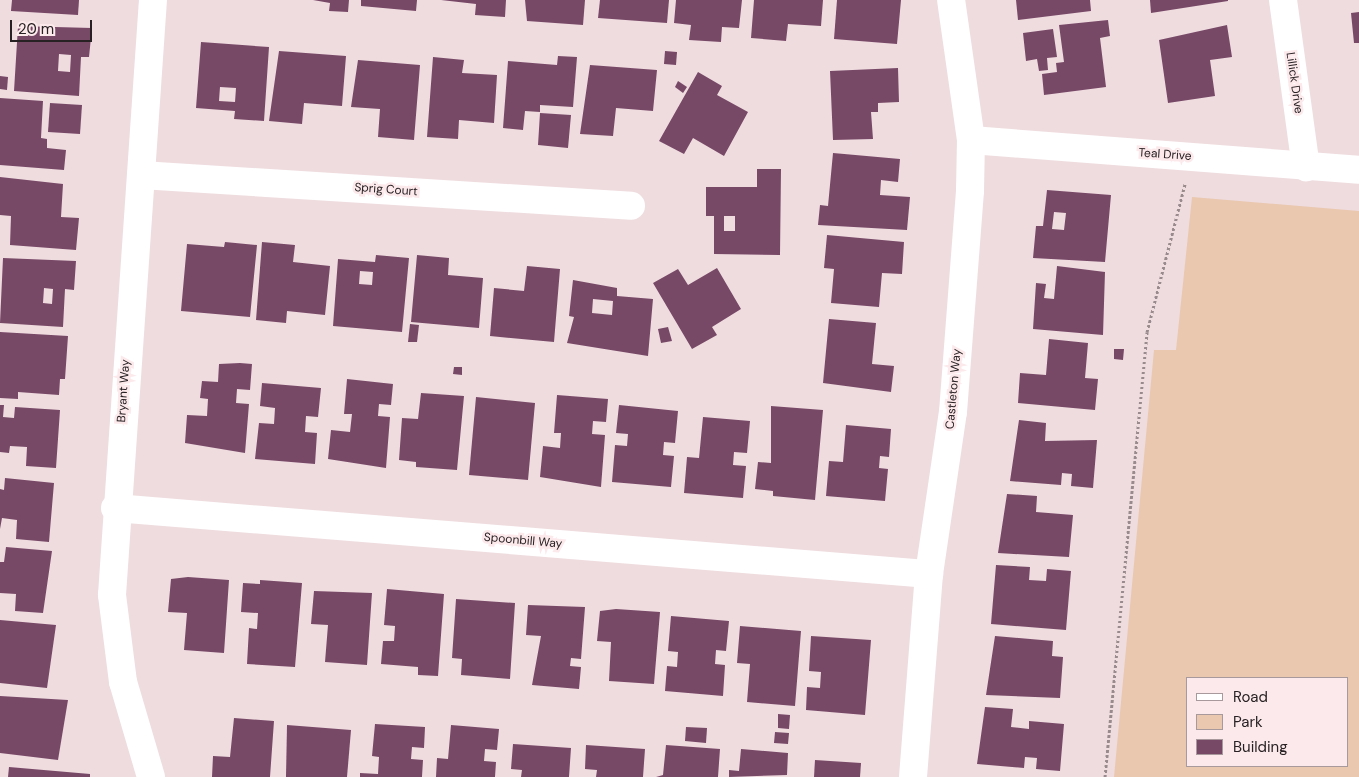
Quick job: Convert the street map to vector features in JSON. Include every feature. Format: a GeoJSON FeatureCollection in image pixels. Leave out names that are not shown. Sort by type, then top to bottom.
{"type":"FeatureCollection","features":[{"type":"Feature","properties":{"kind":"street","name":"Bryant Way"},"geometry":{"type":"LineString","coordinates":[[151,777],[123,682],[112,595],[116,508],[153,0]]}},
{"type":"Feature","properties":{"kind":"street","name":"Castleton Way"},"geometry":{"type":"LineString","coordinates":[[913,777],[930,574],[953,412],[971,140],[951,0]]}},
{"type":"Feature","properties":{"kind":"street","name":"Lillick Drive"},"geometry":{"type":"LineString","coordinates":[[1283,0],[1306,167]]}},
{"type":"Feature","properties":{"kind":"street","name":"Teal Drive"},"geometry":{"type":"LineString","coordinates":[[971,140],[1359,170]]}},
{"type":"Feature","properties":{"kind":"street","name":"Sprig Court"},"geometry":{"type":"LineString","coordinates":[[141,174],[631,206]]}},
{"type":"Feature","properties":{"kind":"street","name":"Spoonbill Way"},"geometry":{"type":"LineString","coordinates":[[116,508],[930,574]]}},
{"type":"Feature","properties":{"kind":"path"},"geometry":{"type":"LineString","coordinates":[[1105,777],[1147,332],[1184,201],[1186,156]]}},
{"type":"Feature","properties":{"kind":"green space"},"geometry":{"type":"Polygon","coordinates":[[[1192,197],[1359,211],[1359,777],[1114,777],[1154,350],[1176,350],[1192,197]]]}},
{"type":"Feature","properties":{"kind":"building"},"geometry":{"type":"Polygon","coordinates":[[[12,0],[79,0],[78,15],[11,11],[12,0]]]}},
{"type":"Feature","properties":{"kind":"building"},"geometry":{"type":"Polygon","coordinates":[[[313,0],[349,0],[348,12],[329,11],[330,3],[313,0]]]}},
{"type":"Feature","properties":{"kind":"building"},"geometry":{"type":"Polygon","coordinates":[[[361,0],[417,0],[416,11],[361,6],[361,0]]]}},
{"type":"Feature","properties":{"kind":"building"},"geometry":{"type":"Polygon","coordinates":[[[441,0],[506,0],[505,17],[475,15],[476,4],[441,0]]]}},
{"type":"Feature","properties":{"kind":"building"},"geometry":{"type":"Polygon","coordinates":[[[525,0],[585,0],[583,25],[527,21],[525,0]]]}},
{"type":"Feature","properties":{"kind":"building"},"geometry":{"type":"Polygon","coordinates":[[[600,0],[669,0],[667,23],[598,18],[600,0]]]}},
{"type":"Feature","properties":{"kind":"building"},"geometry":{"type":"Polygon","coordinates":[[[676,0],[742,0],[739,28],[722,27],[721,42],[689,40],[691,25],[674,23],[676,0]]]}},
{"type":"Feature","properties":{"kind":"building"},"geometry":{"type":"Polygon","coordinates":[[[754,0],[823,0],[821,26],[788,24],[786,41],[751,38],[754,0]]]}},
{"type":"Feature","properties":{"kind":"building"},"geometry":{"type":"Polygon","coordinates":[[[837,0],[901,0],[897,44],[834,39],[837,0]]]}},
{"type":"Feature","properties":{"kind":"building"},"geometry":{"type":"Polygon","coordinates":[[[1016,0],[1090,0],[1091,11],[1018,20],[1016,0]]]}},
{"type":"Feature","properties":{"kind":"building"},"geometry":{"type":"Polygon","coordinates":[[[1150,0],[1228,0],[1228,1],[1151,13],[1150,0]]]}},
{"type":"Feature","properties":{"kind":"building"},"geometry":{"type":"Polygon","coordinates":[[[1359,12],[1359,43],[1354,43],[1351,13],[1359,12]]]}},
{"type":"Feature","properties":{"kind":"building"},"geometry":{"type":"Polygon","coordinates":[[[1108,20],[1110,36],[1100,38],[1106,87],[1044,95],[1042,74],[1057,72],[1056,63],[1064,62],[1059,25],[1108,20]]]}},
{"type":"Feature","properties":{"kind":"building"},"geometry":{"type":"Polygon","coordinates":[[[1227,25],[1232,57],[1210,60],[1215,96],[1168,103],[1159,40],[1227,25]]]}},
{"type":"Feature","properties":{"kind":"building"},"geometry":{"type":"Polygon","coordinates":[[[18,26],[92,28],[89,57],[81,57],[79,96],[14,91],[18,26]],[[59,54],[58,71],[70,72],[71,55],[59,54]]]}},
{"type":"Feature","properties":{"kind":"building"},"geometry":{"type":"Polygon","coordinates":[[[1053,29],[1057,57],[1047,58],[1048,70],[1039,71],[1037,59],[1026,61],[1023,33],[1053,29]]]}},
{"type":"Feature","properties":{"kind":"building"},"geometry":{"type":"Polygon","coordinates":[[[201,42],[269,47],[264,121],[234,119],[235,111],[196,108],[201,42]],[[220,87],[219,101],[235,102],[236,88],[220,87]]]}},
{"type":"Feature","properties":{"kind":"building"},"geometry":{"type":"Polygon","coordinates":[[[279,51],[346,56],[342,106],[304,103],[302,124],[269,121],[279,51]]]}},
{"type":"Feature","properties":{"kind":"building"},"geometry":{"type":"Polygon","coordinates":[[[665,51],[677,52],[676,65],[664,64],[665,51]]]}},
{"type":"Feature","properties":{"kind":"building"},"geometry":{"type":"Polygon","coordinates":[[[558,56],[577,57],[573,107],[540,105],[540,112],[525,111],[523,130],[503,128],[508,61],[557,65],[558,56]]]}},
{"type":"Feature","properties":{"kind":"building"},"geometry":{"type":"Polygon","coordinates":[[[433,57],[464,60],[462,73],[497,75],[494,123],[459,120],[458,139],[427,137],[433,57]]]}},
{"type":"Feature","properties":{"kind":"building"},"geometry":{"type":"Polygon","coordinates":[[[358,60],[420,65],[414,140],[378,137],[380,109],[351,107],[358,60]]]}},
{"type":"Feature","properties":{"kind":"building"},"geometry":{"type":"Polygon","coordinates":[[[590,65],[657,70],[653,111],[616,108],[613,136],[580,134],[590,65]]]}},
{"type":"Feature","properties":{"kind":"building"},"geometry":{"type":"Polygon","coordinates":[[[898,68],[899,102],[878,103],[878,112],[871,112],[873,139],[833,140],[830,71],[898,68]]]}},
{"type":"Feature","properties":{"kind":"building"},"geometry":{"type":"Polygon","coordinates":[[[698,72],[722,86],[717,95],[748,112],[724,156],[693,138],[684,154],[659,141],[698,72]]]}},
{"type":"Feature","properties":{"kind":"building"},"geometry":{"type":"Polygon","coordinates":[[[0,76],[8,77],[7,90],[0,89],[0,76]]]}},
{"type":"Feature","properties":{"kind":"building"},"geometry":{"type":"Polygon","coordinates":[[[678,81],[687,87],[683,93],[675,87],[678,81]]]}},
{"type":"Feature","properties":{"kind":"building"},"geometry":{"type":"Polygon","coordinates":[[[0,98],[43,101],[41,138],[47,139],[47,148],[66,150],[64,170],[0,165],[0,98]]]}},
{"type":"Feature","properties":{"kind":"building"},"geometry":{"type":"Polygon","coordinates":[[[50,103],[82,105],[80,134],[48,132],[50,103]]]}},
{"type":"Feature","properties":{"kind":"building"},"geometry":{"type":"Polygon","coordinates":[[[540,113],[571,115],[568,148],[538,145],[540,113]]]}},
{"type":"Feature","properties":{"kind":"building"},"geometry":{"type":"Polygon","coordinates":[[[833,153],[900,159],[898,182],[881,180],[880,195],[910,197],[907,230],[818,225],[820,205],[828,206],[833,153]]]}},
{"type":"Feature","properties":{"kind":"building"},"geometry":{"type":"Polygon","coordinates":[[[757,169],[781,169],[780,255],[714,254],[714,216],[706,216],[706,187],[757,187],[757,169]],[[724,216],[724,231],[735,231],[735,216],[724,216]]]}},
{"type":"Feature","properties":{"kind":"building"},"geometry":{"type":"Polygon","coordinates":[[[0,177],[63,184],[61,217],[79,218],[76,250],[10,245],[11,216],[0,215],[0,177]]]}},
{"type":"Feature","properties":{"kind":"building"},"geometry":{"type":"Polygon","coordinates":[[[1047,190],[1111,195],[1105,262],[1033,258],[1036,226],[1043,226],[1047,190]],[[1054,212],[1052,229],[1064,230],[1066,213],[1054,212]]]}},
{"type":"Feature","properties":{"kind":"building"},"geometry":{"type":"Polygon","coordinates":[[[827,235],[904,242],[902,274],[882,273],[879,307],[831,303],[834,269],[824,268],[827,235]]]}},
{"type":"Feature","properties":{"kind":"building"},"geometry":{"type":"Polygon","coordinates":[[[225,242],[257,245],[250,317],[181,311],[187,244],[224,247],[225,242]]]}},
{"type":"Feature","properties":{"kind":"building"},"geometry":{"type":"Polygon","coordinates":[[[262,242],[295,245],[293,262],[330,266],[325,315],[287,311],[286,323],[256,320],[262,242]]]}},
{"type":"Feature","properties":{"kind":"building"},"geometry":{"type":"Polygon","coordinates":[[[376,255],[409,258],[402,332],[333,326],[338,259],[375,262],[376,255]],[[360,271],[359,284],[372,285],[373,272],[360,271]]]}},
{"type":"Feature","properties":{"kind":"building"},"geometry":{"type":"Polygon","coordinates":[[[417,255],[449,258],[448,275],[483,278],[479,328],[411,322],[417,255]]]}},
{"type":"Feature","properties":{"kind":"building"},"geometry":{"type":"Polygon","coordinates":[[[3,258],[76,261],[74,290],[65,289],[63,327],[0,323],[3,258]],[[44,288],[43,303],[52,304],[53,289],[44,288]]]}},
{"type":"Feature","properties":{"kind":"building"},"geometry":{"type":"Polygon","coordinates":[[[527,266],[560,269],[554,342],[490,336],[494,288],[524,291],[527,266]]]}},
{"type":"Feature","properties":{"kind":"building"},"geometry":{"type":"Polygon","coordinates":[[[1057,266],[1105,272],[1103,335],[1033,329],[1036,283],[1046,284],[1044,298],[1054,299],[1057,266]]]}},
{"type":"Feature","properties":{"kind":"building"},"geometry":{"type":"Polygon","coordinates":[[[717,268],[741,309],[712,327],[717,335],[692,349],[653,283],[678,269],[688,285],[717,268]]]}},
{"type":"Feature","properties":{"kind":"building"},"geometry":{"type":"Polygon","coordinates":[[[573,280],[617,288],[617,296],[653,299],[648,356],[567,343],[574,317],[569,316],[573,280]],[[593,299],[592,313],[612,315],[613,301],[593,299]]]}},
{"type":"Feature","properties":{"kind":"building"},"geometry":{"type":"Polygon","coordinates":[[[829,319],[876,323],[872,364],[894,366],[891,392],[823,383],[829,319]]]}},
{"type":"Feature","properties":{"kind":"building"},"geometry":{"type":"Polygon","coordinates":[[[410,324],[419,325],[417,342],[408,342],[410,324]]]}},
{"type":"Feature","properties":{"kind":"building"},"geometry":{"type":"Polygon","coordinates":[[[668,327],[672,341],[661,343],[658,329],[668,327]]]}},
{"type":"Feature","properties":{"kind":"building"},"geometry":{"type":"Polygon","coordinates":[[[0,332],[68,336],[65,379],[60,379],[59,395],[18,392],[18,399],[0,398],[0,332]]]}},
{"type":"Feature","properties":{"kind":"building"},"geometry":{"type":"Polygon","coordinates":[[[1049,339],[1088,343],[1085,378],[1098,379],[1095,410],[1018,403],[1020,373],[1046,375],[1049,339]]]}},
{"type":"Feature","properties":{"kind":"building"},"geometry":{"type":"Polygon","coordinates":[[[1114,349],[1124,349],[1123,360],[1114,359],[1114,349]]]}},
{"type":"Feature","properties":{"kind":"building"},"geometry":{"type":"Polygon","coordinates":[[[219,364],[252,364],[250,390],[237,389],[236,403],[249,404],[245,453],[185,443],[187,415],[207,416],[208,399],[200,398],[202,381],[218,382],[219,364]]]}},
{"type":"Feature","properties":{"kind":"building"},"geometry":{"type":"Polygon","coordinates":[[[454,367],[462,367],[462,375],[453,374],[454,367]]]}},
{"type":"Feature","properties":{"kind":"building"},"geometry":{"type":"Polygon","coordinates":[[[347,379],[393,384],[391,405],[379,404],[378,416],[390,417],[386,468],[328,459],[331,430],[350,432],[352,414],[344,414],[347,379]]]}},
{"type":"Feature","properties":{"kind":"building"},"geometry":{"type":"Polygon","coordinates":[[[262,383],[321,388],[318,417],[306,416],[305,432],[317,433],[315,464],[255,459],[259,423],[274,424],[275,408],[260,406],[262,383]]]}},
{"type":"Feature","properties":{"kind":"building"},"geometry":{"type":"Polygon","coordinates":[[[421,393],[464,396],[457,470],[416,467],[416,462],[399,460],[402,418],[418,419],[421,393]]]}},
{"type":"Feature","properties":{"kind":"building"},"geometry":{"type":"Polygon","coordinates":[[[557,395],[608,399],[606,422],[593,421],[592,434],[605,435],[601,487],[540,477],[543,446],[560,448],[561,433],[554,433],[557,395]]]}},
{"type":"Feature","properties":{"kind":"building"},"geometry":{"type":"Polygon","coordinates":[[[476,397],[535,403],[528,480],[469,475],[476,397]]]}},
{"type":"Feature","properties":{"kind":"building"},"geometry":{"type":"Polygon","coordinates":[[[0,405],[4,405],[3,417],[14,418],[15,407],[60,410],[56,468],[26,466],[27,447],[10,446],[9,453],[0,452],[0,405]]]}},
{"type":"Feature","properties":{"kind":"building"},"geometry":{"type":"Polygon","coordinates":[[[619,405],[678,411],[675,443],[664,442],[663,455],[674,456],[671,487],[612,482],[615,445],[627,446],[628,434],[616,433],[619,405]]]}},
{"type":"Feature","properties":{"kind":"building"},"geometry":{"type":"Polygon","coordinates":[[[771,406],[823,410],[815,500],[773,496],[773,491],[755,489],[758,462],[771,463],[771,406]]]}},
{"type":"Feature","properties":{"kind":"building"},"geometry":{"type":"Polygon","coordinates":[[[703,417],[750,421],[747,453],[734,452],[733,465],[746,466],[743,498],[684,493],[687,457],[699,458],[703,417]]]}},
{"type":"Feature","properties":{"kind":"building"},"geometry":{"type":"Polygon","coordinates":[[[1019,420],[1046,423],[1045,441],[1097,440],[1093,488],[1071,486],[1072,474],[1062,473],[1061,485],[1010,481],[1019,420]]]}},
{"type":"Feature","properties":{"kind":"building"},"geometry":{"type":"Polygon","coordinates":[[[846,425],[891,429],[889,457],[880,456],[879,468],[888,469],[885,501],[826,496],[829,461],[843,462],[846,425]]]}},
{"type":"Feature","properties":{"kind":"building"},"geometry":{"type":"Polygon","coordinates":[[[5,478],[54,483],[49,542],[16,539],[17,520],[2,518],[0,529],[0,489],[4,490],[5,478]]]}},
{"type":"Feature","properties":{"kind":"building"},"geometry":{"type":"Polygon","coordinates":[[[1007,494],[1037,496],[1036,512],[1073,515],[1069,557],[998,553],[1007,494]]]}},
{"type":"Feature","properties":{"kind":"building"},"geometry":{"type":"Polygon","coordinates":[[[6,547],[52,551],[43,613],[15,611],[16,594],[0,593],[0,562],[4,562],[6,547]]]}},
{"type":"Feature","properties":{"kind":"building"},"geometry":{"type":"Polygon","coordinates":[[[996,565],[1030,567],[1029,580],[1046,581],[1047,569],[1071,571],[1066,630],[991,624],[996,565]]]}},
{"type":"Feature","properties":{"kind":"building"},"geometry":{"type":"Polygon","coordinates":[[[188,577],[229,580],[224,653],[184,650],[187,613],[168,612],[171,579],[188,577]]]}},
{"type":"Feature","properties":{"kind":"building"},"geometry":{"type":"Polygon","coordinates":[[[260,580],[302,583],[295,667],[247,664],[249,628],[257,629],[258,613],[241,612],[243,583],[260,584],[260,580]]]}},
{"type":"Feature","properties":{"kind":"building"},"geometry":{"type":"Polygon","coordinates":[[[387,589],[444,594],[438,676],[418,675],[418,667],[381,664],[383,641],[394,641],[395,626],[384,625],[387,589]]]}},
{"type":"Feature","properties":{"kind":"building"},"geometry":{"type":"Polygon","coordinates":[[[314,591],[372,593],[367,665],[325,662],[328,625],[311,624],[314,591]]]}},
{"type":"Feature","properties":{"kind":"building"},"geometry":{"type":"Polygon","coordinates":[[[456,599],[515,603],[510,679],[461,675],[462,659],[452,658],[456,599]]]}},
{"type":"Feature","properties":{"kind":"building"},"geometry":{"type":"Polygon","coordinates":[[[528,605],[585,607],[581,659],[571,658],[570,666],[581,667],[579,689],[532,685],[541,636],[526,635],[528,605]]]}},
{"type":"Feature","properties":{"kind":"building"},"geometry":{"type":"Polygon","coordinates":[[[616,609],[660,612],[654,684],[609,681],[611,642],[597,641],[600,611],[616,609]]]}},
{"type":"Feature","properties":{"kind":"building"},"geometry":{"type":"Polygon","coordinates":[[[671,616],[729,621],[726,651],[716,650],[715,664],[725,665],[723,696],[665,691],[667,666],[677,667],[678,652],[668,651],[671,616]]]}},
{"type":"Feature","properties":{"kind":"building"},"geometry":{"type":"Polygon","coordinates":[[[0,620],[56,625],[47,688],[0,683],[0,620]]]}},
{"type":"Feature","properties":{"kind":"building"},"geometry":{"type":"Polygon","coordinates":[[[740,626],[801,631],[795,706],[747,702],[750,664],[737,663],[740,626]]]}},
{"type":"Feature","properties":{"kind":"building"},"geometry":{"type":"Polygon","coordinates":[[[811,636],[871,640],[865,715],[806,710],[807,687],[820,688],[821,672],[809,671],[811,636]]]}},
{"type":"Feature","properties":{"kind":"building"},"geometry":{"type":"Polygon","coordinates":[[[995,636],[1053,641],[1052,656],[1063,657],[1060,698],[986,695],[995,636]]]}},
{"type":"Feature","properties":{"kind":"building"},"geometry":{"type":"Polygon","coordinates":[[[0,696],[68,700],[58,760],[0,753],[0,696]]]}},
{"type":"Feature","properties":{"kind":"building"},"geometry":{"type":"Polygon","coordinates":[[[985,707],[1013,709],[1011,727],[1029,729],[1029,721],[1064,724],[1060,771],[1036,769],[1037,758],[1025,757],[1024,768],[977,764],[985,707]]]}},
{"type":"Feature","properties":{"kind":"building"},"geometry":{"type":"Polygon","coordinates":[[[778,714],[790,715],[789,729],[778,728],[778,714]]]}},
{"type":"Feature","properties":{"kind":"building"},"geometry":{"type":"Polygon","coordinates":[[[234,718],[274,721],[270,777],[212,777],[213,756],[230,757],[234,718]]]}},
{"type":"Feature","properties":{"kind":"building"},"geometry":{"type":"Polygon","coordinates":[[[375,724],[425,727],[424,748],[412,747],[411,759],[423,760],[422,777],[360,777],[360,773],[378,774],[379,757],[372,756],[375,724]]]}},
{"type":"Feature","properties":{"kind":"building"},"geometry":{"type":"Polygon","coordinates":[[[287,725],[351,730],[347,777],[286,777],[287,725]]]}},
{"type":"Feature","properties":{"kind":"building"},"geometry":{"type":"Polygon","coordinates":[[[451,725],[499,729],[497,750],[485,749],[484,761],[496,762],[495,777],[436,777],[437,758],[448,759],[451,725]]]}},
{"type":"Feature","properties":{"kind":"building"},"geometry":{"type":"Polygon","coordinates":[[[686,727],[707,728],[706,743],[685,741],[686,727]]]}},
{"type":"Feature","properties":{"kind":"building"},"geometry":{"type":"Polygon","coordinates":[[[775,732],[789,733],[788,744],[774,743],[775,732]]]}},
{"type":"Feature","properties":{"kind":"building"},"geometry":{"type":"Polygon","coordinates":[[[513,744],[571,748],[569,777],[521,777],[522,770],[511,769],[513,744]]]}},
{"type":"Feature","properties":{"kind":"building"},"geometry":{"type":"Polygon","coordinates":[[[586,745],[645,749],[643,777],[596,777],[597,770],[585,769],[586,745]]]}},
{"type":"Feature","properties":{"kind":"building"},"geometry":{"type":"Polygon","coordinates":[[[666,745],[720,749],[718,777],[656,777],[663,775],[666,745]]]}},
{"type":"Feature","properties":{"kind":"building"},"geometry":{"type":"Polygon","coordinates":[[[741,749],[788,753],[787,775],[729,777],[729,770],[739,771],[741,749]]]}},
{"type":"Feature","properties":{"kind":"building"},"geometry":{"type":"Polygon","coordinates":[[[815,760],[861,763],[860,777],[814,777],[815,760]]]}},
{"type":"Feature","properties":{"kind":"building"},"geometry":{"type":"Polygon","coordinates":[[[9,767],[90,774],[90,777],[8,777],[9,767]]]}}]}
